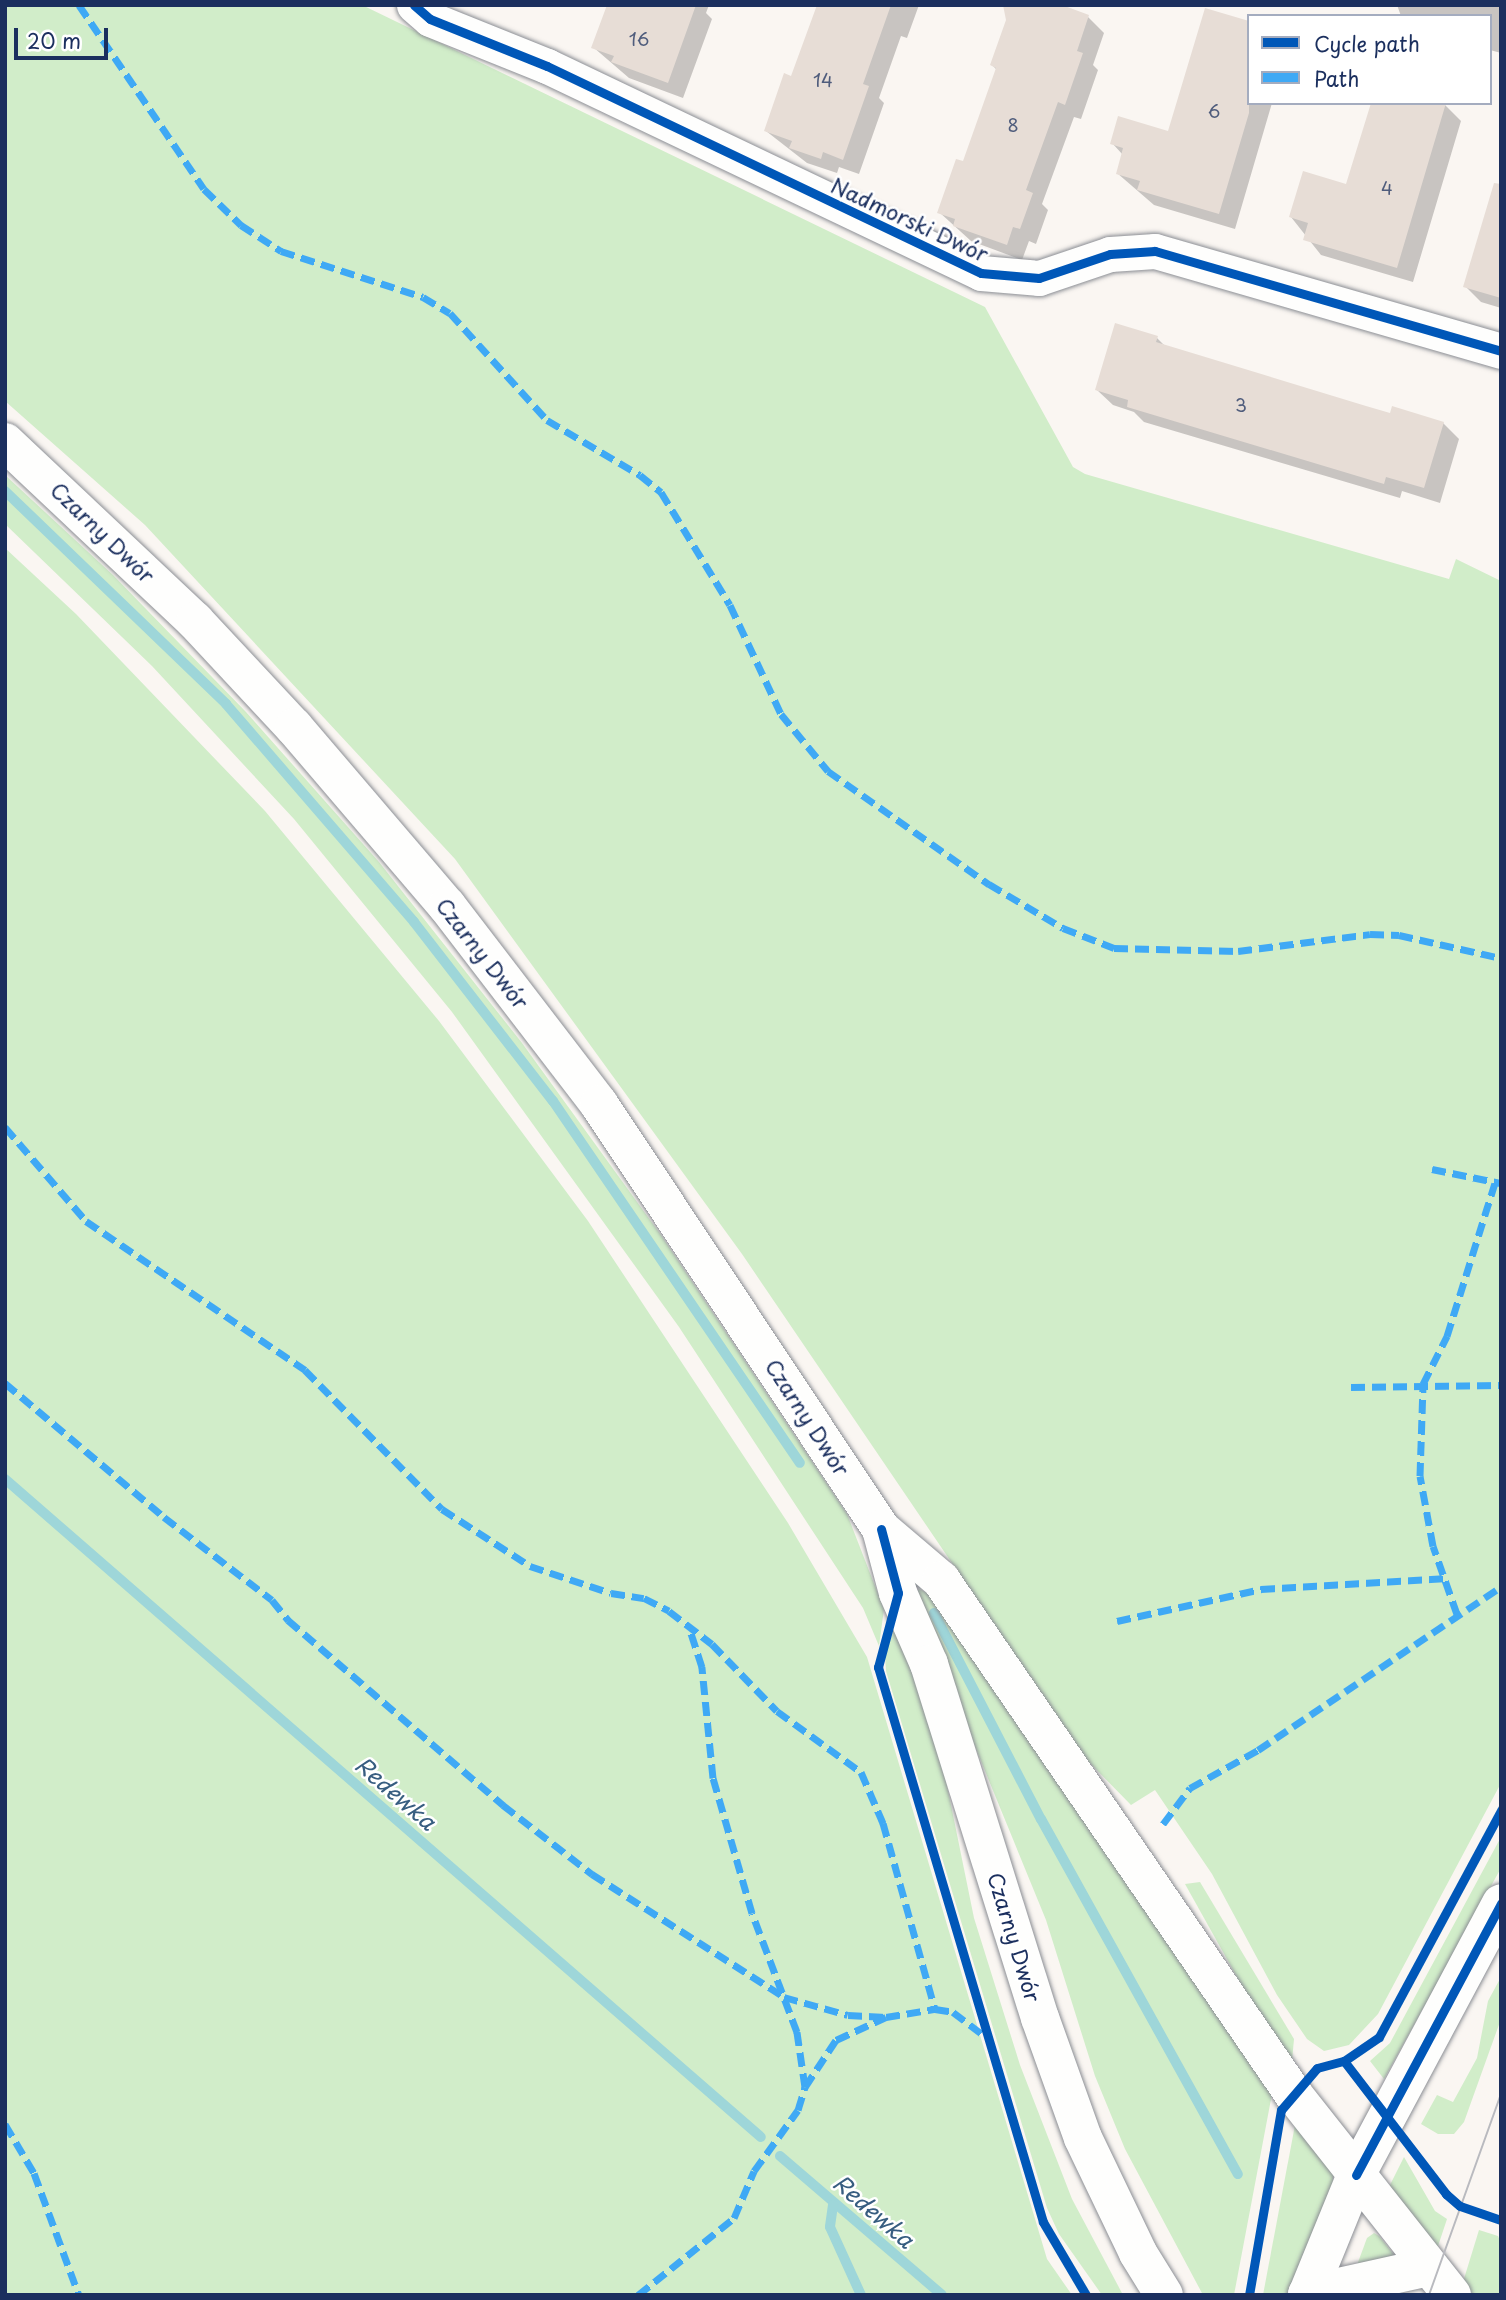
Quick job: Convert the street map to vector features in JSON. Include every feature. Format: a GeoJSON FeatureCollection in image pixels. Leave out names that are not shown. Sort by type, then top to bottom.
{"type":"FeatureCollection","features":[{"type":"Feature","properties":{"kind":"main road","name":"Czarny Dwór"},"geometry":{"type":"LineString","coordinates":[[5,442],[195,621],[293,727],[447,906],[599,1104],[881,1529],[941,1580],[1294,2095],[1440,2281]]}},
{"type":"Feature","properties":{"kind":"main road","name":"Czarny Dwór"},"geometry":{"type":"LineString","coordinates":[[881,1529],[898,1593],[929,1664],[1040,2018],[1083,2138],[1138,2253],[1164,2295]]}},
{"type":"Feature","properties":{"kind":"main road"},"geometry":{"type":"LineString","coordinates":[[1440,2281],[1307,2295],[1356,2175],[1501,1903]]}},
{"type":"Feature","properties":{"kind":"street","name":"Nadmorski Dwór"},"geometry":{"type":"LineString","coordinates":[[414,5],[430,19],[547,66],[981,273],[1039,278],[1110,254],[1155,251],[1501,351]]}},
{"type":"Feature","properties":{"kind":"green space"},"geometry":{"type":"Polygon","coordinates":[[[5,5],[362,5],[985,307],[1073,467],[1085,474],[1449,579],[1456,559],[1501,581],[1501,1783],[1378,2014],[1349,2045],[1324,2051],[1307,2039],[1277,1995],[1212,1874],[1155,1790],[1131,1805],[1083,1756],[742,1254],[455,859],[145,525],[5,401],[5,5]]]}},
{"type":"Feature","properties":{"kind":"green space"},"geometry":{"type":"Polygon","coordinates":[[[5,475],[113,575],[246,712],[379,862],[522,1043],[661,1235],[847,1514],[884,1609],[879,1646],[863,1608],[679,1327],[452,1012],[294,819],[152,666],[5,524],[5,475]]]}},
{"type":"Feature","properties":{"kind":"green space"},"geometry":{"type":"Polygon","coordinates":[[[5,548],[76,614],[265,811],[439,1021],[588,1221],[788,1523],[867,1657],[1047,2259],[1072,2295],[5,2295],[5,548]]]}},
{"type":"Feature","properties":{"kind":"green space"},"geometry":{"type":"Polygon","coordinates":[[[919,1589],[928,1593],[1272,2094],[1234,2295],[1203,2295],[1125,2149],[1095,2076],[1046,1920],[974,1744],[916,1592],[919,1589]]]}},
{"type":"Feature","properties":{"kind":"green space"},"geometry":{"type":"Polygon","coordinates":[[[896,1623],[941,1756],[974,1918],[1020,2065],[1072,2199],[1123,2295],[1102,2295],[1059,2234],[1047,2208],[886,1671],[885,1656],[896,1623]]]}},
{"type":"Feature","properties":{"kind":"green space"},"geometry":{"type":"Polygon","coordinates":[[[1501,1837],[1501,1868],[1384,2079],[1370,2061],[1390,2043],[1501,1837]]]}},
{"type":"Feature","properties":{"kind":"green space"},"geometry":{"type":"Polygon","coordinates":[[[1200,1882],[1294,2039],[1292,2061],[1247,1995],[1185,1884],[1200,1882]]]}},
{"type":"Feature","properties":{"kind":"green space"},"geometry":{"type":"Polygon","coordinates":[[[1501,1977],[1501,2019],[1464,2122],[1454,2134],[1438,2134],[1421,2124],[1437,2095],[1453,2102],[1477,2058],[1488,2001],[1501,1977]]]}},
{"type":"Feature","properties":{"kind":"green space"},"geometry":{"type":"Polygon","coordinates":[[[1295,2125],[1333,2173],[1333,2183],[1288,2295],[1263,2295],[1295,2125]]]}},
{"type":"Feature","properties":{"kind":"green space"},"geometry":{"type":"Polygon","coordinates":[[[1404,2157],[1435,2211],[1447,2219],[1437,2249],[1389,2187],[1404,2157]]]}},
{"type":"Feature","properties":{"kind":"green space"},"geometry":{"type":"Polygon","coordinates":[[[1479,2230],[1498,2236],[1501,2243],[1501,2295],[1474,2295],[1463,2282],[1479,2230]]]}},
{"type":"Feature","properties":{"kind":"green space"},"geometry":{"type":"Polygon","coordinates":[[[1374,2233],[1400,2262],[1357,2265],[1367,2238],[1374,2233]]]}},
{"type":"Feature","properties":{"kind":"building"},"geometry":{"type":"Polygon","coordinates":[[[607,5],[696,5],[668,83],[611,62],[614,56],[591,48],[607,5]]]}},
{"type":"Feature","properties":{"kind":"building"},"geometry":{"type":"Polygon","coordinates":[[[817,5],[891,5],[863,84],[869,86],[843,160],[823,152],[821,159],[789,148],[792,141],[764,131],[784,73],[791,76],[817,5]]]}},
{"type":"Feature","properties":{"kind":"building"},"geometry":{"type":"Polygon","coordinates":[[[1003,5],[1062,5],[1089,15],[1077,51],[1083,53],[1065,105],[1058,102],[1026,190],[1033,193],[1020,229],[1013,227],[1007,245],[953,226],[955,219],[937,213],[956,159],[963,161],[996,68],[990,65],[1006,20],[1003,5]]]}},
{"type":"Feature","properties":{"kind":"building"},"geometry":{"type":"Polygon","coordinates":[[[1205,8],[1247,20],[1249,113],[1219,214],[1137,190],[1140,181],[1116,174],[1123,148],[1110,144],[1118,116],[1168,131],[1205,8]]]}},
{"type":"Feature","properties":{"kind":"building"},"geometry":{"type":"Polygon","coordinates":[[[1370,105],[1445,105],[1397,268],[1303,240],[1308,223],[1289,217],[1303,171],[1346,184],[1370,105]]]}},
{"type":"Feature","properties":{"kind":"building"},"geometry":{"type":"Polygon","coordinates":[[[1494,183],[1501,184],[1501,298],[1463,287],[1494,183]]]}},
{"type":"Feature","properties":{"kind":"building"},"geometry":{"type":"Polygon","coordinates":[[[1115,323],[1158,336],[1156,342],[1366,406],[1390,413],[1392,406],[1444,422],[1424,488],[1386,477],[1384,484],[1127,407],[1128,400],[1095,390],[1115,323]]]}},
{"type":"Feature","properties":{"kind":"waterway"},"geometry":{"type":"LineString","coordinates":[[5,491],[226,704],[414,922],[553,1101],[800,1463]]}},
{"type":"Feature","properties":{"kind":"waterway","name":"Redewka"},"geometry":{"type":"LineString","coordinates":[[5,1479],[761,2137]]}},
{"type":"Feature","properties":{"kind":"waterway"},"geometry":{"type":"LineString","coordinates":[[934,1613],[1041,1819],[1238,2174]]}},
{"type":"Feature","properties":{"kind":"waterway","name":"Redewka"},"geometry":{"type":"LineString","coordinates":[[780,2156],[942,2295]]}},
{"type":"Feature","properties":{"kind":"waterway"},"geometry":{"type":"LineString","coordinates":[[833,2205],[830,2227],[861,2295]]}},
{"type":"Feature","properties":{"kind":"tram line"},"geometry":{"type":"LineString","coordinates":[[1429,2295],[1501,2094]]}},
{"type":"Feature","properties":{"kind":"marked path"},"geometry":{"type":"LineString","coordinates":[[79,5],[204,189],[241,225],[281,251],[423,297],[450,313],[547,420],[640,475],[661,492],[730,605],[781,714],[828,771],[989,884],[1063,928],[1114,948],[1238,951],[1370,934],[1399,935],[1501,958]]}},
{"type":"Feature","properties":{"kind":"marked path"},"geometry":{"type":"LineString","coordinates":[[5,1127],[86,1221],[305,1370],[442,1509],[530,1566],[611,1593],[644,1598],[669,1611],[712,1644],[777,1711],[861,1772],[883,1823],[935,2009]]}},
{"type":"Feature","properties":{"kind":"marked path"},"geometry":{"type":"LineString","coordinates":[[1432,1169],[1501,1183]]}},
{"type":"Feature","properties":{"kind":"marked path"},"geometry":{"type":"LineString","coordinates":[[1457,1614],[1433,1546],[1420,1476],[1423,1384],[1447,1336],[1495,1183]]}},
{"type":"Feature","properties":{"kind":"marked path"},"geometry":{"type":"LineString","coordinates":[[5,1383],[164,1517],[272,1600],[288,1620],[503,1805],[592,1874],[784,1997],[848,2015],[886,2017]]}},
{"type":"Feature","properties":{"kind":"marked path"},"geometry":{"type":"LineString","coordinates":[[1351,1387],[1501,1385]]}},
{"type":"Feature","properties":{"kind":"marked path"},"geometry":{"type":"LineString","coordinates":[[1117,1621],[1261,1589],[1444,1578]]}},
{"type":"Feature","properties":{"kind":"marked path"},"geometry":{"type":"LineString","coordinates":[[1163,1824],[1190,1788],[1258,1750],[1501,1587]]}},
{"type":"Feature","properties":{"kind":"marked path"},"geometry":{"type":"LineString","coordinates":[[638,2295],[734,2218],[754,2171],[798,2110],[805,2087],[797,2032],[752,1913],[713,1778],[702,1667],[690,1630]]}},
{"type":"Feature","properties":{"kind":"marked path"},"geometry":{"type":"LineString","coordinates":[[805,2087],[836,2040],[886,2017],[935,2009],[953,2012],[986,2037]]}},
{"type":"Feature","properties":{"kind":"marked path"},"geometry":{"type":"LineString","coordinates":[[5,2124],[34,2173],[79,2295]]}},
{"type":"Feature","properties":{"kind":"cycle path"},"geometry":{"type":"LineString","coordinates":[[414,5],[430,19],[547,66],[981,273],[1039,278],[1110,254],[1155,251],[1501,351]]}},
{"type":"Feature","properties":{"kind":"cycle path"},"geometry":{"type":"LineString","coordinates":[[881,1529],[898,1593],[878,1667],[1043,2222],[1086,2295]]}},
{"type":"Feature","properties":{"kind":"cycle path"},"geometry":{"type":"LineString","coordinates":[[1249,2295],[1281,2110],[1317,2068],[1344,2061],[1379,2037],[1501,1810]]}},
{"type":"Feature","properties":{"kind":"cycle path"},"geometry":{"type":"LineString","coordinates":[[1356,2175],[1501,1903]]}},
{"type":"Feature","properties":{"kind":"cycle path"},"geometry":{"type":"LineString","coordinates":[[1344,2061],[1446,2194],[1460,2206],[1501,2220]]}}]}
